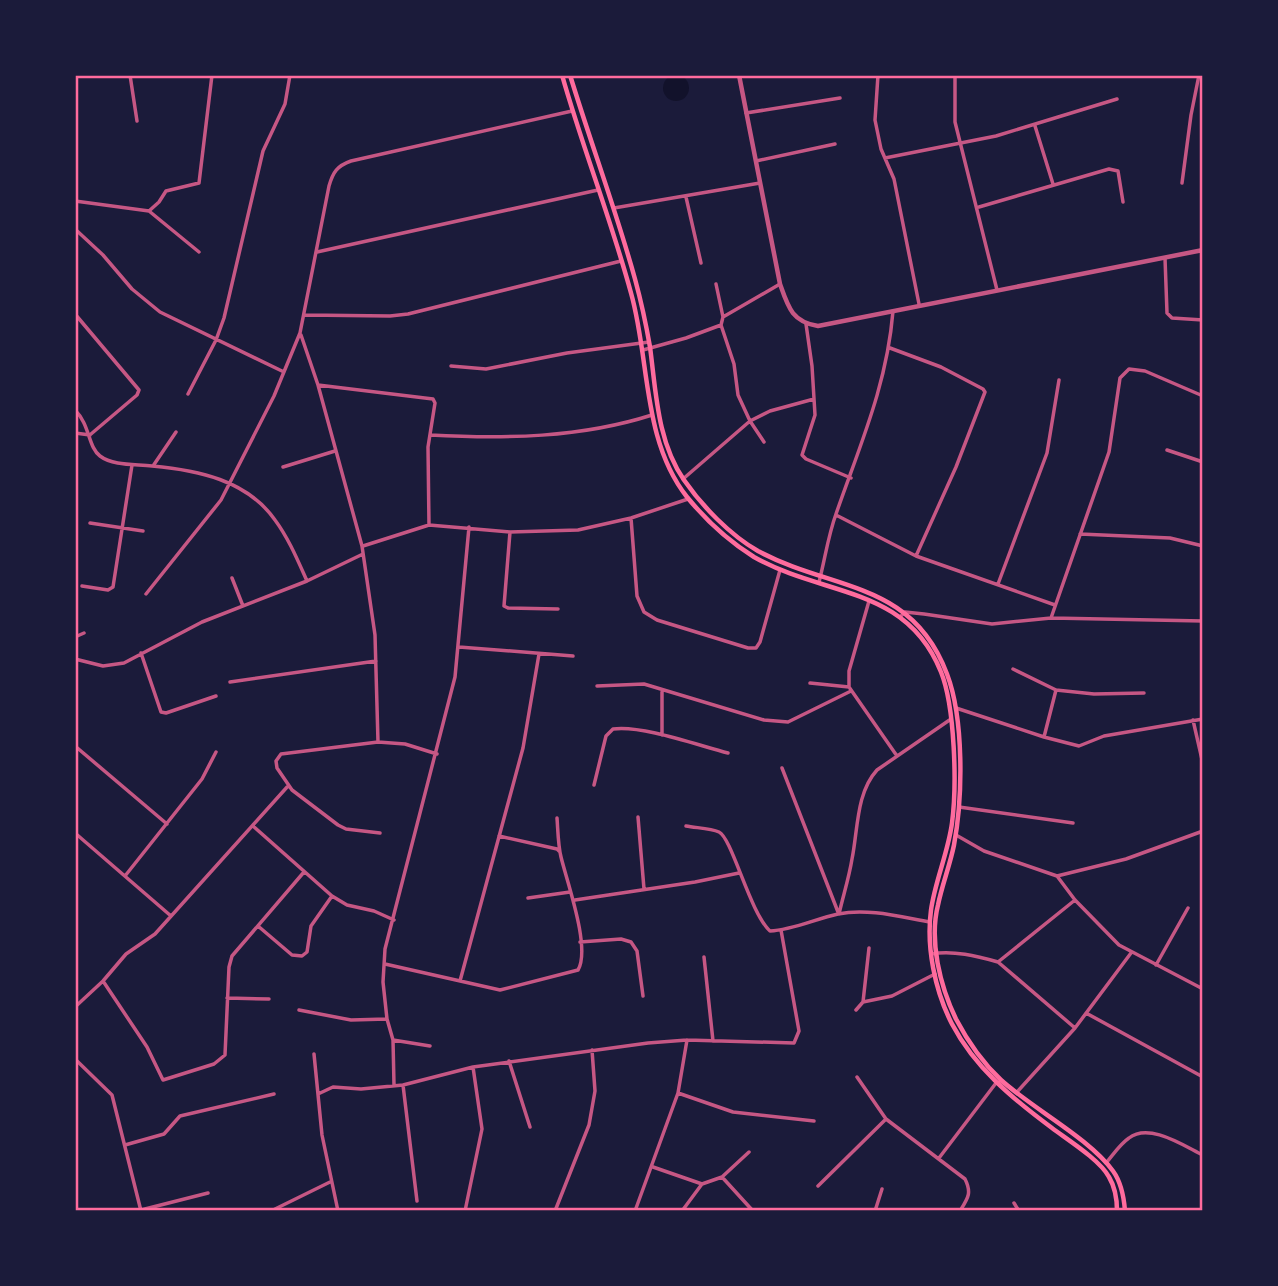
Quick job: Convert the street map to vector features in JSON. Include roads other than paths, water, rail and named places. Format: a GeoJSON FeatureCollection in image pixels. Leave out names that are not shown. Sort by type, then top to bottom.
{"type":"FeatureCollection","features":[{"type":"Feature","properties":{"kind":"main road"},"geometry":{"type":"LineString","coordinates":[[562,75],[650,348],[658,413],[669,449],[683,479],[724,525],[741,539],[775,558],[873,593],[903,614],[920,627],[942,662],[956,708],[959,807],[956,835],[932,922]]}},
{"type":"Feature","properties":{"kind":"main road"},"geometry":{"type":"LineString","coordinates":[[570,75],[635,278],[646,342],[643,349],[652,415],[676,482],[688,499],[732,540],[754,556],[903,614],[937,662],[946,687],[951,719],[953,820],[932,922],[935,974],[950,1019],[960,1037],[996,1083],[1109,1176],[1117,1211]]}},
{"type":"Feature","properties":{"kind":"main road"},"geometry":{"type":"LineString","coordinates":[[596,179],[604,178]]}},
{"type":"Feature","properties":{"kind":"main road"},"geometry":{"type":"LineString","coordinates":[[934,953],[956,1018],[983,1060],[1001,1080],[1106,1164],[1119,1181],[1125,1211]]}},
{"type":"Feature","properties":{"kind":"street"},"geometry":{"type":"LineString","coordinates":[[130,75],[136,121]]}},
{"type":"Feature","properties":{"kind":"street"},"geometry":{"type":"LineString","coordinates":[[149,211],[166,191],[200,183],[212,75]]}},
{"type":"Feature","properties":{"kind":"street"},"geometry":{"type":"LineString","coordinates":[[188,394],[216,340],[224,318],[263,151],[285,104],[290,75]]}},
{"type":"Feature","properties":{"kind":"street"},"geometry":{"type":"LineString","coordinates":[[739,75],[780,284],[791,312],[806,324],[818,326],[893,309],[1203,250]]}},
{"type":"Feature","properties":{"kind":"street"},"geometry":{"type":"LineString","coordinates":[[878,75],[874,120],[894,179],[919,304]]}},
{"type":"Feature","properties":{"kind":"street"},"geometry":{"type":"LineString","coordinates":[[955,75],[955,122],[997,290]]}},
{"type":"Feature","properties":{"kind":"street"},"geometry":{"type":"LineString","coordinates":[[1182,184],[1199,75]]}},
{"type":"Feature","properties":{"kind":"street"},"geometry":{"type":"LineString","coordinates":[[746,113],[840,98]]}},
{"type":"Feature","properties":{"kind":"street"},"geometry":{"type":"LineString","coordinates":[[885,158],[961,144],[1035,125],[1117,99]]}},
{"type":"Feature","properties":{"kind":"street"},"geometry":{"type":"LineString","coordinates":[[146,594],[221,500],[285,372],[300,333],[329,186],[335,170],[351,161],[572,111]]}},
{"type":"Feature","properties":{"kind":"street"},"geometry":{"type":"LineString","coordinates":[[1035,125],[1053,184]]}},
{"type":"Feature","properties":{"kind":"street"},"geometry":{"type":"LineString","coordinates":[[756,160],[835,144]]}},
{"type":"Feature","properties":{"kind":"street"},"geometry":{"type":"LineString","coordinates":[[978,208],[1100,170],[1115,169],[1118,171],[1123,202]]}},
{"type":"Feature","properties":{"kind":"street"},"geometry":{"type":"LineString","coordinates":[[614,208],[760,183]]}},
{"type":"Feature","properties":{"kind":"street"},"geometry":{"type":"LineString","coordinates":[[317,253],[599,190]]}},
{"type":"Feature","properties":{"kind":"street"},"geometry":{"type":"LineString","coordinates":[[685,196],[701,262]]}},
{"type":"Feature","properties":{"kind":"street"},"geometry":{"type":"LineString","coordinates":[[75,201],[149,211],[199,252]]}},
{"type":"Feature","properties":{"kind":"street"},"geometry":{"type":"LineString","coordinates":[[75,229],[144,300],[173,320],[285,372]]}},
{"type":"Feature","properties":{"kind":"street"},"geometry":{"type":"LineString","coordinates":[[1165,258],[1167,313],[1172,318],[1203,320]]}},
{"type":"Feature","properties":{"kind":"street"},"geometry":{"type":"LineString","coordinates":[[304,315],[408,314],[621,261]]}},
{"type":"Feature","properties":{"kind":"street"},"geometry":{"type":"LineString","coordinates":[[716,284],[723,317],[721,325],[732,354],[738,395],[764,442]]}},
{"type":"Feature","properties":{"kind":"street"},"geometry":{"type":"LineString","coordinates":[[723,317],[780,284]]}},
{"type":"Feature","properties":{"kind":"street"},"geometry":{"type":"LineString","coordinates":[[819,582],[836,515],[872,416],[890,348],[893,309]]}},
{"type":"Feature","properties":{"kind":"street"},"geometry":{"type":"LineString","coordinates":[[75,314],[139,390],[137,396],[90,435],[75,433]]}},
{"type":"Feature","properties":{"kind":"street"},"geometry":{"type":"LineString","coordinates":[[806,324],[813,366],[815,415],[802,455],[851,478]]}},
{"type":"Feature","properties":{"kind":"street"},"geometry":{"type":"LineString","coordinates":[[643,349],[721,325]]}},
{"type":"Feature","properties":{"kind":"street"},"geometry":{"type":"LineString","coordinates":[[300,333],[318,385],[362,546],[373,611],[378,742]]}},
{"type":"Feature","properties":{"kind":"street"},"geometry":{"type":"LineString","coordinates":[[451,366],[486,369],[567,353],[646,342]]}},
{"type":"Feature","properties":{"kind":"street"},"geometry":{"type":"LineString","coordinates":[[890,348],[941,367],[985,392],[956,467],[916,556]]}},
{"type":"Feature","properties":{"kind":"street"},"geometry":{"type":"LineString","coordinates":[[1051,618],[1109,452],[1116,391],[1123,373],[1129,369],[1145,371],[1203,396]]}},
{"type":"Feature","properties":{"kind":"street"},"geometry":{"type":"LineString","coordinates":[[998,584],[1047,453],[1059,380]]}},
{"type":"Feature","properties":{"kind":"street"},"geometry":{"type":"LineString","coordinates":[[318,385],[433,399],[435,403],[430,435],[429,525]]}},
{"type":"Feature","properties":{"kind":"street"},"geometry":{"type":"LineString","coordinates":[[683,479],[750,421],[770,411],[814,399]]}},
{"type":"Feature","properties":{"kind":"street"},"geometry":{"type":"LineString","coordinates":[[75,410],[84,419],[98,455],[119,462],[186,469],[230,483],[257,501],[275,519],[307,582]]}},
{"type":"Feature","properties":{"kind":"street"},"geometry":{"type":"LineString","coordinates":[[430,435],[496,437],[576,432],[597,430],[652,415]]}},
{"type":"Feature","properties":{"kind":"street"},"geometry":{"type":"LineString","coordinates":[[153,466],[176,432]]}},
{"type":"Feature","properties":{"kind":"street"},"geometry":{"type":"LineString","coordinates":[[1167,450],[1203,462]]}},
{"type":"Feature","properties":{"kind":"street"},"geometry":{"type":"LineString","coordinates":[[283,467],[335,452]]}},
{"type":"Feature","properties":{"kind":"street"},"geometry":{"type":"LineString","coordinates":[[82,586],[108,590],[113,587],[132,464]]}},
{"type":"Feature","properties":{"kind":"street"},"geometry":{"type":"LineString","coordinates":[[362,546],[429,525],[510,532],[578,530],[688,499]]}},
{"type":"Feature","properties":{"kind":"street"},"geometry":{"type":"LineString","coordinates":[[836,515],[916,556],[1055,605]]}},
{"type":"Feature","properties":{"kind":"street"},"geometry":{"type":"LineString","coordinates":[[631,517],[638,596],[644,612],[657,620],[748,648],[756,648],[760,642],[780,568]]}},
{"type":"Feature","properties":{"kind":"street"},"geometry":{"type":"LineString","coordinates":[[90,523],[143,531]]}},
{"type":"Feature","properties":{"kind":"street"},"geometry":{"type":"LineString","coordinates":[[394,1085],[393,1040],[387,1019],[384,963],[389,934],[455,677],[469,527]]}},
{"type":"Feature","properties":{"kind":"street"},"geometry":{"type":"LineString","coordinates":[[510,532],[505,606],[558,609]]}},
{"type":"Feature","properties":{"kind":"street"},"geometry":{"type":"LineString","coordinates":[[1080,534],[1170,538],[1203,546]]}},
{"type":"Feature","properties":{"kind":"street"},"geometry":{"type":"LineString","coordinates":[[75,659],[115,666],[202,622],[307,582],[363,554]]}},
{"type":"Feature","properties":{"kind":"street"},"geometry":{"type":"LineString","coordinates":[[232,578],[243,606]]}},
{"type":"Feature","properties":{"kind":"street"},"geometry":{"type":"LineString","coordinates":[[869,599],[849,671],[850,689],[897,756]]}},
{"type":"Feature","properties":{"kind":"street"},"geometry":{"type":"LineString","coordinates":[[903,614],[992,624],[1051,618],[1203,621]]}},
{"type":"Feature","properties":{"kind":"street"},"geometry":{"type":"LineString","coordinates":[[75,637],[84,633]]}},
{"type":"Feature","properties":{"kind":"street"},"geometry":{"type":"LineString","coordinates":[[459,647],[573,656]]}},
{"type":"Feature","properties":{"kind":"street"},"geometry":{"type":"LineString","coordinates":[[141,653],[161,712],[166,713],[216,696]]}},
{"type":"Feature","properties":{"kind":"street"},"geometry":{"type":"LineString","coordinates":[[460,981],[523,748],[539,654]]}},
{"type":"Feature","properties":{"kind":"street"},"geometry":{"type":"LineString","coordinates":[[230,682],[376,661]]}},
{"type":"Feature","properties":{"kind":"street"},"geometry":{"type":"LineString","coordinates":[[1013,670],[1056,690],[1094,694],[1144,693]]}},
{"type":"Feature","properties":{"kind":"street"},"geometry":{"type":"LineString","coordinates":[[810,683],[850,689]]}},
{"type":"Feature","properties":{"kind":"street"},"geometry":{"type":"LineString","coordinates":[[597,686],[644,684],[780,723],[788,722],[850,689]]}},
{"type":"Feature","properties":{"kind":"street"},"geometry":{"type":"LineString","coordinates":[[1044,737],[1056,690]]}},
{"type":"Feature","properties":{"kind":"street"},"geometry":{"type":"LineString","coordinates":[[662,736],[663,691]]}},
{"type":"Feature","properties":{"kind":"street"},"geometry":{"type":"LineString","coordinates":[[956,708],[1079,746],[1104,736],[1203,719]]}},
{"type":"Feature","properties":{"kind":"street"},"geometry":{"type":"LineString","coordinates":[[839,914],[852,861],[863,790],[868,779],[951,719]]}},
{"type":"Feature","properties":{"kind":"street"},"geometry":{"type":"LineString","coordinates":[[1193,720],[1203,764]]}},
{"type":"Feature","properties":{"kind":"street"},"geometry":{"type":"LineString","coordinates":[[594,785],[606,736],[613,729],[621,728],[662,736],[728,753]]}},
{"type":"Feature","properties":{"kind":"street"},"geometry":{"type":"LineString","coordinates":[[380,833],[346,829],[288,786],[277,768],[276,761],[281,754],[378,742],[405,744],[436,754]]}},
{"type":"Feature","properties":{"kind":"street"},"geometry":{"type":"LineString","coordinates":[[75,747],[167,824]]}},
{"type":"Feature","properties":{"kind":"street"},"geometry":{"type":"LineString","coordinates":[[125,876],[202,779],[216,752]]}},
{"type":"Feature","properties":{"kind":"street"},"geometry":{"type":"LineString","coordinates":[[782,768],[839,914]]}},
{"type":"Feature","properties":{"kind":"street"},"geometry":{"type":"LineString","coordinates":[[75,1007],[103,981],[126,954],[155,934],[288,786]]}},
{"type":"Feature","properties":{"kind":"street"},"geometry":{"type":"LineString","coordinates":[[959,807],[1073,823]]}},
{"type":"Feature","properties":{"kind":"street"},"geometry":{"type":"LineString","coordinates":[[638,817],[644,889]]}},
{"type":"Feature","properties":{"kind":"street"},"geometry":{"type":"LineString","coordinates":[[384,963],[500,990],[578,970],[581,961],[580,942],[574,900],[559,853],[557,818]]}},
{"type":"Feature","properties":{"kind":"street"},"geometry":{"type":"LineString","coordinates":[[252,825],[332,896],[347,905],[374,911],[394,920]]}},
{"type":"Feature","properties":{"kind":"street"},"geometry":{"type":"LineString","coordinates":[[686,826],[720,832],[726,839],[762,924],[770,930],[781,930],[839,914],[857,912],[932,922]]}},
{"type":"Feature","properties":{"kind":"street"},"geometry":{"type":"LineString","coordinates":[[956,835],[984,852],[1057,876],[1126,859],[1203,831]]}},
{"type":"Feature","properties":{"kind":"street"},"geometry":{"type":"LineString","coordinates":[[75,833],[171,916]]}},
{"type":"Feature","properties":{"kind":"street"},"geometry":{"type":"LineString","coordinates":[[498,836],[557,849],[559,853]]}},
{"type":"Feature","properties":{"kind":"street"},"geometry":{"type":"LineString","coordinates":[[103,981],[147,1047],[163,1080],[214,1064],[225,1055],[232,956],[304,872]]}},
{"type":"Feature","properties":{"kind":"street"},"geometry":{"type":"LineString","coordinates":[[574,900],[739,873]]}},
{"type":"Feature","properties":{"kind":"street"},"geometry":{"type":"LineString","coordinates":[[1057,876],[1101,928],[1132,953],[1203,989]]}},
{"type":"Feature","properties":{"kind":"street"},"geometry":{"type":"LineString","coordinates":[[528,898],[570,892]]}},
{"type":"Feature","properties":{"kind":"street"},"geometry":{"type":"LineString","coordinates":[[258,926],[292,955],[302,956],[307,951],[311,926],[332,896]]}},
{"type":"Feature","properties":{"kind":"street"},"geometry":{"type":"LineString","coordinates":[[998,962],[1075,900]]}},
{"type":"Feature","properties":{"kind":"street"},"geometry":{"type":"LineString","coordinates":[[1156,965],[1188,908]]}},
{"type":"Feature","properties":{"kind":"street"},"geometry":{"type":"LineString","coordinates":[[318,1094],[333,1087],[361,1089],[403,1085],[509,1061],[687,1040],[787,1043],[797,1040],[799,1031],[781,930]]}},
{"type":"Feature","properties":{"kind":"street"},"geometry":{"type":"LineString","coordinates":[[580,942],[621,939],[631,942],[637,951],[643,996]]}},
{"type":"Feature","properties":{"kind":"street"},"geometry":{"type":"LineString","coordinates":[[856,1010],[863,1002],[869,948]]}},
{"type":"Feature","properties":{"kind":"street"},"geometry":{"type":"LineString","coordinates":[[934,953],[980,957],[998,962],[1076,1028]]}},
{"type":"Feature","properties":{"kind":"street"},"geometry":{"type":"LineString","coordinates":[[1017,1092],[1076,1028],[1132,953]]}},
{"type":"Feature","properties":{"kind":"street"},"geometry":{"type":"LineString","coordinates":[[704,957],[713,1041]]}},
{"type":"Feature","properties":{"kind":"street"},"geometry":{"type":"LineString","coordinates":[[863,1002],[892,996],[935,974]]}},
{"type":"Feature","properties":{"kind":"street"},"geometry":{"type":"LineString","coordinates":[[227,998],[269,999]]}},
{"type":"Feature","properties":{"kind":"street"},"geometry":{"type":"LineString","coordinates":[[299,1010],[351,1020],[387,1019]]}},
{"type":"Feature","properties":{"kind":"street"},"geometry":{"type":"LineString","coordinates":[[1086,1013],[1203,1077]]}},
{"type":"Feature","properties":{"kind":"street"},"geometry":{"type":"LineString","coordinates":[[393,1040],[430,1046]]}},
{"type":"Feature","properties":{"kind":"street"},"geometry":{"type":"LineString","coordinates":[[635,1211],[678,1093],[687,1040]]}},
{"type":"Feature","properties":{"kind":"street"},"geometry":{"type":"LineString","coordinates":[[555,1211],[589,1125],[595,1091],[592,1051]]}},
{"type":"Feature","properties":{"kind":"street"},"geometry":{"type":"LineString","coordinates":[[314,1054],[330,1182],[338,1211]]}},
{"type":"Feature","properties":{"kind":"street"},"geometry":{"type":"LineString","coordinates":[[75,1059],[112,1095],[141,1211],[208,1193]]}},
{"type":"Feature","properties":{"kind":"street"},"geometry":{"type":"LineString","coordinates":[[509,1061],[530,1127]]}},
{"type":"Feature","properties":{"kind":"street"},"geometry":{"type":"LineString","coordinates":[[465,1211],[482,1129],[473,1067]]}},
{"type":"Feature","properties":{"kind":"street"},"geometry":{"type":"LineString","coordinates":[[857,1077],[886,1119],[965,1179],[970,1195],[960,1211]]}},
{"type":"Feature","properties":{"kind":"street"},"geometry":{"type":"LineString","coordinates":[[939,1158],[996,1083]]}},
{"type":"Feature","properties":{"kind":"street"},"geometry":{"type":"LineString","coordinates":[[403,1085],[417,1201]]}},
{"type":"Feature","properties":{"kind":"street"},"geometry":{"type":"LineString","coordinates":[[678,1093],[733,1112],[814,1121]]}},
{"type":"Feature","properties":{"kind":"street"},"geometry":{"type":"LineString","coordinates":[[125,1145],[164,1134],[180,1116],[274,1094]]}},
{"type":"Feature","properties":{"kind":"street"},"geometry":{"type":"LineString","coordinates":[[818,1186],[886,1119]]}},
{"type":"Feature","properties":{"kind":"street"},"geometry":{"type":"LineString","coordinates":[[1106,1164],[1129,1138],[1145,1132],[1203,1155]]}},
{"type":"Feature","properties":{"kind":"street"},"geometry":{"type":"LineString","coordinates":[[682,1211],[702,1184],[722,1177],[749,1152]]}},
{"type":"Feature","properties":{"kind":"street"},"geometry":{"type":"LineString","coordinates":[[653,1167],[702,1184]]}},
{"type":"Feature","properties":{"kind":"street"},"geometry":{"type":"LineString","coordinates":[[722,1177],[753,1211]]}},
{"type":"Feature","properties":{"kind":"street"},"geometry":{"type":"LineString","coordinates":[[271,1211],[330,1182]]}},
{"type":"Feature","properties":{"kind":"street"},"geometry":{"type":"LineString","coordinates":[[875,1211],[882,1189]]}},
{"type":"Feature","properties":{"kind":"street"},"geometry":{"type":"LineString","coordinates":[[1014,1203],[1019,1211]]}}]}
